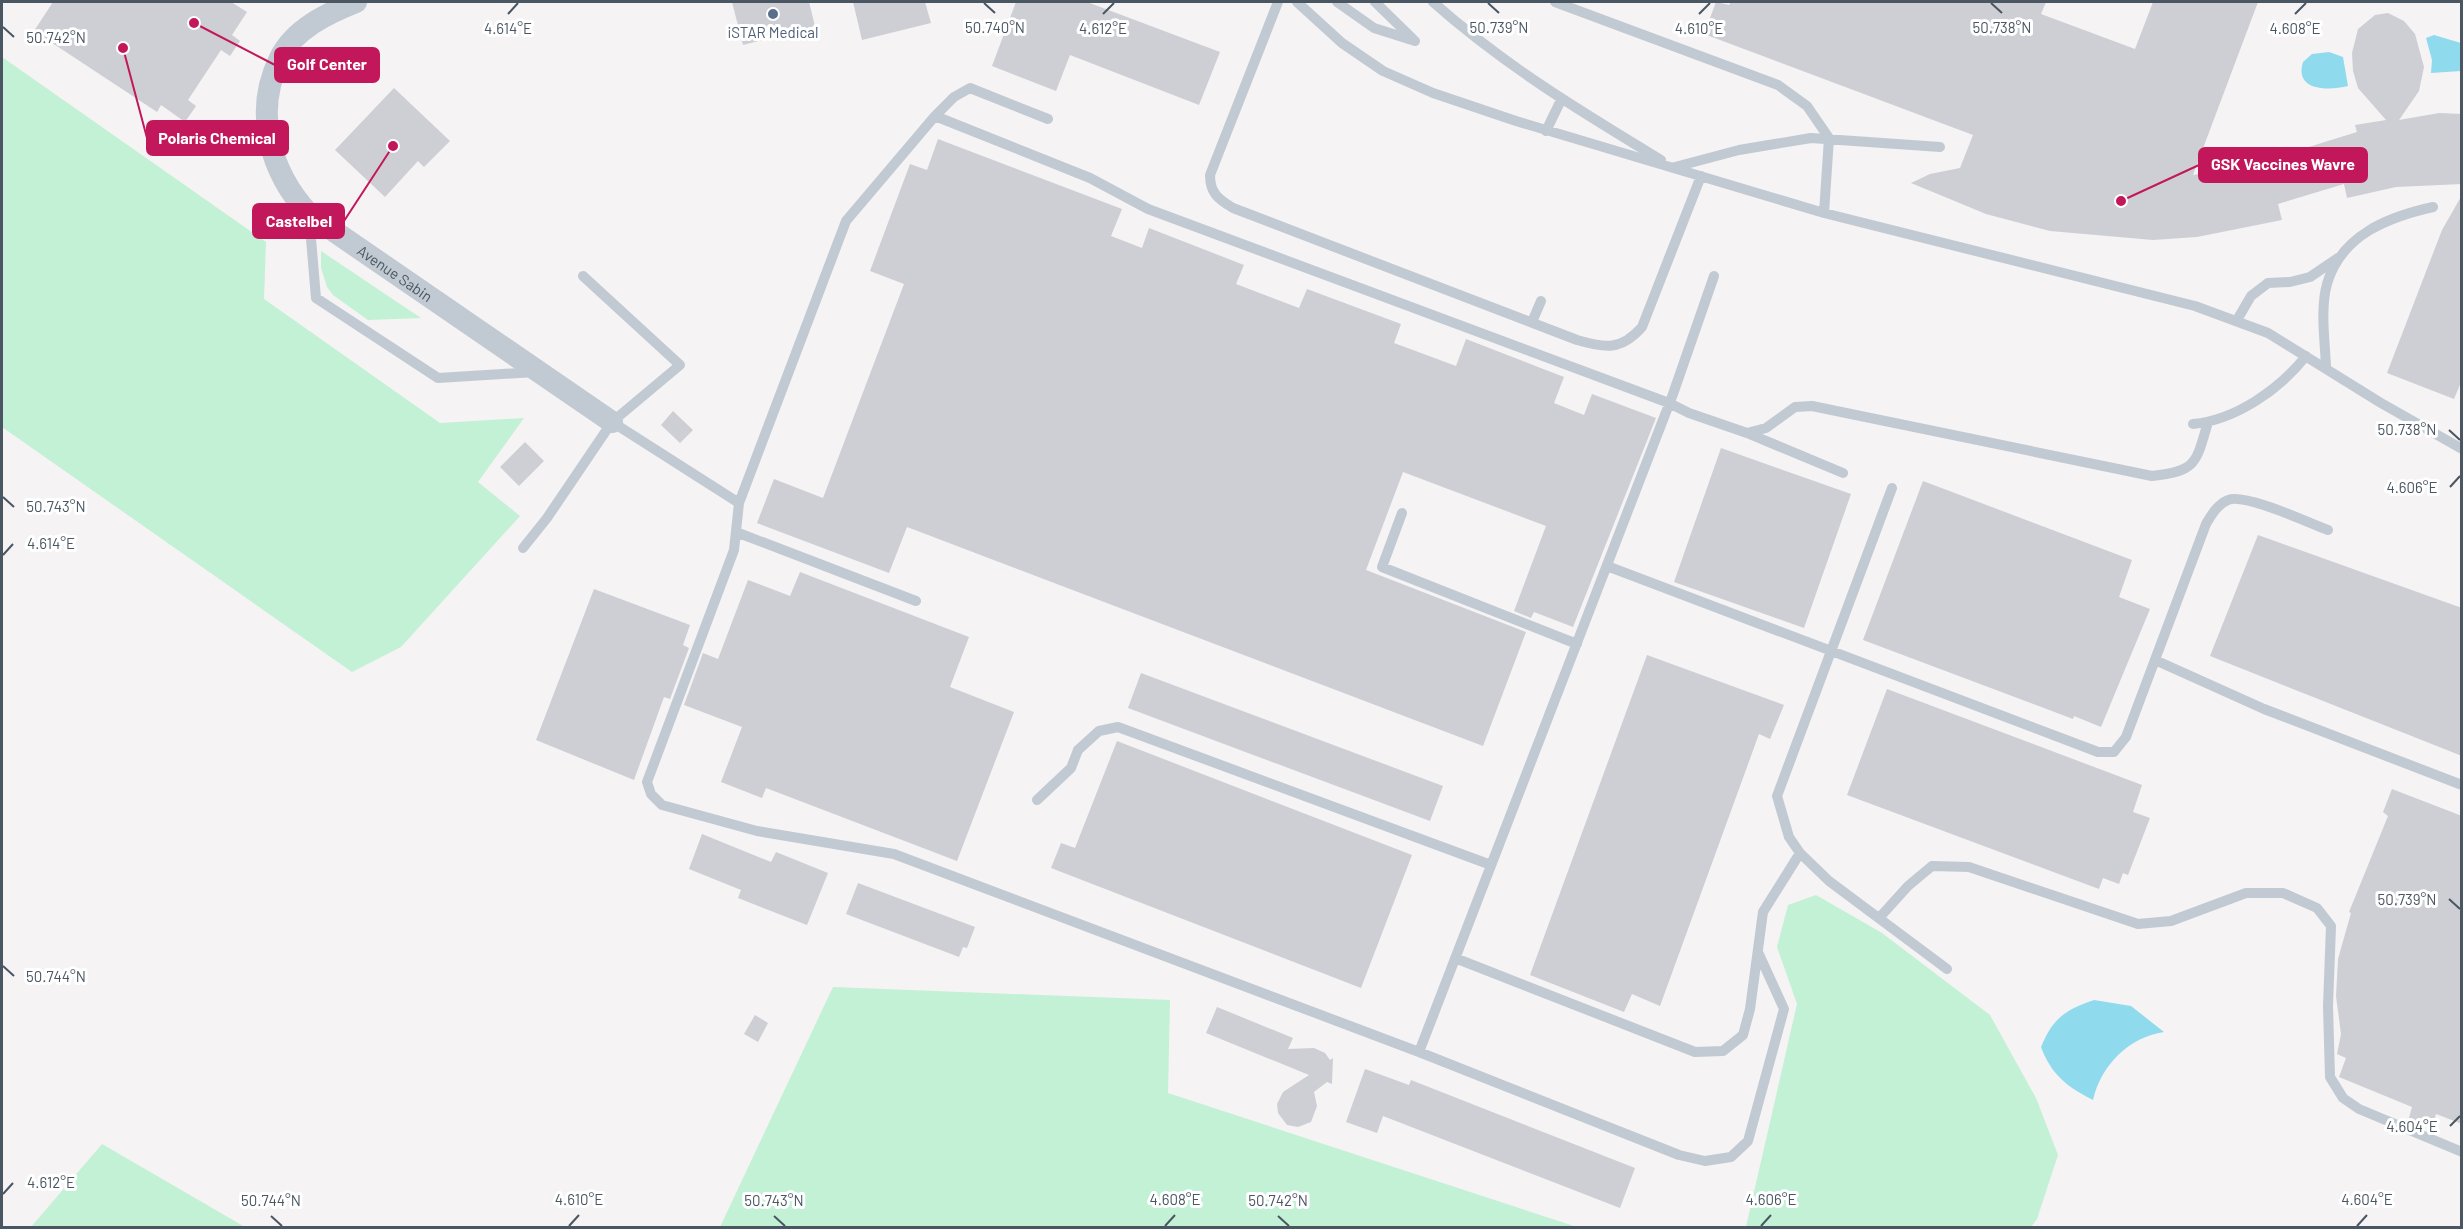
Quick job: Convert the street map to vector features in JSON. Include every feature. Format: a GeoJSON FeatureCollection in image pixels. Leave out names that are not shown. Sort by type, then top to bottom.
{"type":"FeatureCollection","features":[{"type":"Feature","properties":{"kind":"street","name":"Avenue Sabin"},"geometry":{"type":"LineString","coordinates":[[356,2],[324,15],[301,33],[280,57],[271,85],[266,114],[273,156],[291,194],[309,214],[612,422]]}},
{"type":"Feature","properties":{"kind":"lane"},"geometry":{"type":"LineString","coordinates":[[1278,2],[1210,175],[1210,188],[1218,198],[1233,208],[1532,322],[1600,346],[1618,345],[1632,338],[1642,327],[1701,176]]}},
{"type":"Feature","properties":{"kind":"lane"},"geometry":{"type":"LineString","coordinates":[[1297,2],[1342,43],[1383,71],[1433,93],[1546,131],[1824,213],[2195,306],[2237,320],[2268,333],[2326,367],[2381,404],[2462,449]]}},
{"type":"Feature","properties":{"kind":"lane"},"geometry":{"type":"LineString","coordinates":[[1337,2],[1374,27],[1415,41],[1376,2]]}},
{"type":"Feature","properties":{"kind":"lane"},"geometry":{"type":"LineString","coordinates":[[1433,2],[1502,59],[1561,100],[1673,167],[1739,150],[1811,138],[1940,147]]}},
{"type":"Feature","properties":{"kind":"lane"},"geometry":{"type":"LineString","coordinates":[[1555,2],[1779,85],[1807,106],[1829,138],[1824,213]]}},
{"type":"Feature","properties":{"kind":"lane"},"geometry":{"type":"LineString","coordinates":[[1048,119],[970,88],[954,97],[935,116],[846,221],[739,503],[734,550],[647,782],[651,794],[662,805],[757,831],[894,854],[1419,1052],[1679,1155],[1705,1161],[1731,1157],[1748,1141],[1784,1009],[1758,952]]}},
{"type":"Feature","properties":{"kind":"lane"},"geometry":{"type":"LineString","coordinates":[[1546,131],[1561,100]]}},
{"type":"Feature","properties":{"kind":"lane"},"geometry":{"type":"LineString","coordinates":[[935,116],[1090,178],[1148,209],[1669,403],[1689,413],[1747,433],[1843,473]]}},
{"type":"Feature","properties":{"kind":"lane"},"geometry":{"type":"LineString","coordinates":[[2237,320],[2251,296],[2268,283],[2290,282],[2310,277],[2338,258],[2362,233],[2400,215],[2433,207]]}},
{"type":"Feature","properties":{"kind":"lane"},"geometry":{"type":"LineString","coordinates":[[309,214],[316,298],[438,378],[539,372]]}},
{"type":"Feature","properties":{"kind":"lane"},"geometry":{"type":"LineString","coordinates":[[2326,367],[2324,325],[2326,285],[2338,258]]}},
{"type":"Feature","properties":{"kind":"lane"},"geometry":{"type":"LineString","coordinates":[[523,548],[547,518],[612,422],[680,364],[583,276]]}},
{"type":"Feature","properties":{"kind":"lane"},"geometry":{"type":"LineString","coordinates":[[1419,1052],[1669,403],[1714,276]]}},
{"type":"Feature","properties":{"kind":"lane"},"geometry":{"type":"LineString","coordinates":[[1532,322],[1541,301]]}},
{"type":"Feature","properties":{"kind":"lane"},"geometry":{"type":"LineString","coordinates":[[2193,424],[2208,422],[2265,396],[2288,378],[2306,356]]}},
{"type":"Feature","properties":{"kind":"lane"},"geometry":{"type":"LineString","coordinates":[[1747,433],[1766,428],[1795,407],[1812,406],[2152,476],[2177,473],[2194,463],[2208,422]]}},
{"type":"Feature","properties":{"kind":"lane"},"geometry":{"type":"LineString","coordinates":[[612,422],[739,503]]}},
{"type":"Feature","properties":{"kind":"lane"},"geometry":{"type":"LineString","coordinates":[[1892,488],[1777,796],[1789,837],[1800,853],[1829,881],[1947,969]]}},
{"type":"Feature","properties":{"kind":"lane"},"geometry":{"type":"LineString","coordinates":[[1607,566],[2098,752],[2114,752],[2126,737],[2206,524],[2214,510],[2230,499],[2248,501],[2328,530]]}},
{"type":"Feature","properties":{"kind":"lane"},"geometry":{"type":"LineString","coordinates":[[1402,513],[1382,567],[1577,644]]}},
{"type":"Feature","properties":{"kind":"lane"},"geometry":{"type":"LineString","coordinates":[[736,532],[916,601]]}},
{"type":"Feature","properties":{"kind":"lane"},"geometry":{"type":"LineString","coordinates":[[2155,660],[2264,709],[2462,785]]}},
{"type":"Feature","properties":{"kind":"lane"},"geometry":{"type":"LineString","coordinates":[[1037,800],[1071,768],[1078,750],[1099,731],[1118,727],[1491,865]]}},
{"type":"Feature","properties":{"kind":"lane"},"geometry":{"type":"LineString","coordinates":[[1455,958],[1695,1052],[1723,1051],[1743,1035],[1750,1009],[1763,912],[1800,853]]}},
{"type":"Feature","properties":{"kind":"lane"},"geometry":{"type":"LineString","coordinates":[[1880,917],[1908,886],[1932,866],[1969,867],[2138,924],[2171,921],[2246,893],[2283,893],[2317,908],[2331,926],[2328,1006],[2330,1077],[2343,1098],[2358,1109],[2462,1152]]}},
{"type":"Feature","properties":{"kind":"green space"},"geometry":{"type":"Polygon","coordinates":[[[2,57],[266,242],[264,299],[440,423],[524,418],[478,482],[520,516],[401,647],[352,672],[2,427],[2,57]]]}},
{"type":"Feature","properties":{"kind":"green space"},"geometry":{"type":"Polygon","coordinates":[[[321,251],[421,318],[368,320],[333,295],[327,287],[321,268],[321,251]]]}},
{"type":"Feature","properties":{"kind":"green space"},"geometry":{"type":"Polygon","coordinates":[[[1816,895],[1882,933],[1990,1015],[2036,1098],[2058,1155],[2037,1219],[2031,1227],[1746,1227],[1797,1004],[1777,947],[1788,905],[1816,895]]]}},
{"type":"Feature","properties":{"kind":"green space"},"geometry":{"type":"Polygon","coordinates":[[[833,987],[1170,1000],[1168,1093],[1577,1227],[720,1227],[833,987]]]}},
{"type":"Feature","properties":{"kind":"green space"},"geometry":{"type":"Polygon","coordinates":[[[102,1144],[245,1227],[31,1227],[102,1144]]]}},
{"type":"Feature","properties":{"kind":"water"},"geometry":{"type":"Polygon","coordinates":[[[2434,35],[2461,43],[2461,71],[2431,73],[2432,60],[2426,38],[2434,35]]]}},
{"type":"Feature","properties":{"kind":"water"},"geometry":{"type":"Polygon","coordinates":[[[2329,52],[2343,57],[2348,86],[2315,87],[2303,79],[2303,62],[2312,54],[2329,52]]]}},
{"type":"Feature","properties":{"kind":"water"},"geometry":{"type":"Polygon","coordinates":[[[2094,1000],[2131,1006],[2164,1032],[2139,1040],[2118,1055],[2103,1075],[2093,1100],[2061,1079],[2050,1065],[2041,1047],[2050,1029],[2061,1016],[2075,1007],[2094,1000]]]}},
{"type":"Feature","properties":{"kind":"building"},"geometry":{"type":"Polygon","coordinates":[[[53,2],[231,2],[247,12],[232,35],[240,41],[230,56],[221,50],[188,100],[196,106],[185,122],[161,105],[157,112],[34,31],[53,2]]]}},
{"type":"Feature","properties":{"kind":"building","name":"iSTAR Medical"},"geometry":{"type":"Polygon","coordinates":[[[732,2],[809,2],[815,26],[743,45],[732,2]]]}},
{"type":"Feature","properties":{"kind":"building"},"geometry":{"type":"Polygon","coordinates":[[[853,2],[925,2],[931,23],[862,40],[853,2]]]}},
{"type":"Feature","properties":{"kind":"building"},"geometry":{"type":"Polygon","coordinates":[[[1016,2],[1087,2],[1220,52],[1199,105],[1070,55],[1056,91],[992,66],[1016,2]]]}},
{"type":"Feature","properties":{"kind":"building"},"geometry":{"type":"Polygon","coordinates":[[[1716,2],[1729,5],[1731,2],[2046,2],[2041,14],[2135,49],[2153,2],[2258,2],[2193,175],[2239,167],[2286,154],[2357,132],[2355,125],[2386,120],[2358,88],[2353,71],[2352,53],[2358,29],[2375,15],[2388,13],[2404,21],[2415,34],[2424,67],[2419,91],[2399,120],[2439,113],[2462,114],[2462,184],[2396,187],[2347,198],[2344,184],[2278,204],[2282,220],[2197,237],[2153,240],[2050,231],[1986,214],[1911,183],[1930,174],[1960,168],[1973,135],[1704,34],[1716,2]]]}},
{"type":"Feature","properties":{"kind":"building"},"geometry":{"type":"Polygon","coordinates":[[[394,88],[450,141],[424,167],[418,161],[385,197],[335,150],[394,88]]]}},
{"type":"Feature","properties":{"kind":"building"},"geometry":{"type":"Polygon","coordinates":[[[938,139],[1122,209],[1111,236],[1142,248],[1149,228],[1244,265],[1236,284],[1299,308],[1307,289],[1401,324],[1394,343],[1456,366],[1466,339],[1564,377],[1554,403],[1584,415],[1592,394],[1656,418],[1573,627],[1534,612],[1531,618],[1514,611],[1546,526],[1403,472],[1366,570],[1526,632],[1483,746],[907,527],[889,573],[757,523],[774,479],[823,498],[904,284],[870,271],[910,164],[927,170],[938,139]]]}},
{"type":"Feature","properties":{"kind":"building"},"geometry":{"type":"Polygon","coordinates":[[[2462,195],[2462,380],[2454,399],[2387,373],[2442,230],[2462,195]]]}},
{"type":"Feature","properties":{"kind":"building"},"geometry":{"type":"Polygon","coordinates":[[[673,411],[693,430],[680,443],[661,425],[673,411]]]}},
{"type":"Feature","properties":{"kind":"building"},"geometry":{"type":"Polygon","coordinates":[[[525,442],[544,461],[519,486],[500,467],[525,442]]]}},
{"type":"Feature","properties":{"kind":"building"},"geometry":{"type":"Polygon","coordinates":[[[1721,448],[1851,494],[1804,628],[1674,582],[1721,448]]]}},
{"type":"Feature","properties":{"kind":"building"},"geometry":{"type":"Polygon","coordinates":[[[1923,481],[2132,560],[2119,597],[2150,609],[2101,727],[2074,716],[2073,719],[1863,640],[1923,481]]]}},
{"type":"Feature","properties":{"kind":"building"},"geometry":{"type":"Polygon","coordinates":[[[2258,535],[2462,608],[2462,756],[2210,656],[2258,535]]]}},
{"type":"Feature","properties":{"kind":"building"},"geometry":{"type":"Polygon","coordinates":[[[800,572],[969,637],[950,687],[1014,712],[957,861],[766,788],[762,798],[721,782],[742,727],[684,705],[703,653],[718,659],[748,580],[790,596],[800,572]]]}},
{"type":"Feature","properties":{"kind":"building"},"geometry":{"type":"Polygon","coordinates":[[[594,589],[690,625],[683,645],[689,648],[670,699],[664,697],[634,780],[536,740],[594,589]]]}},
{"type":"Feature","properties":{"kind":"building"},"geometry":{"type":"Polygon","coordinates":[[[1647,655],[1784,705],[1770,739],[1759,734],[1660,1006],[1632,994],[1624,1012],[1530,975],[1647,655]]]}},
{"type":"Feature","properties":{"kind":"building"},"geometry":{"type":"Polygon","coordinates":[[[1141,673],[1443,786],[1430,821],[1128,708],[1141,673]]]}},
{"type":"Feature","properties":{"kind":"building"},"geometry":{"type":"Polygon","coordinates":[[[1887,689],[2142,785],[2133,812],[2150,818],[2128,875],[2123,873],[2119,884],[2103,878],[2099,889],[1847,795],[1887,689]]]}},
{"type":"Feature","properties":{"kind":"building"},"geometry":{"type":"Polygon","coordinates":[[[1117,741],[1412,855],[1361,988],[1051,868],[1061,843],[1075,848],[1117,741]]]}},
{"type":"Feature","properties":{"kind":"building"},"geometry":{"type":"Polygon","coordinates":[[[2392,789],[2462,816],[2462,1124],[2436,1114],[2432,1128],[2409,1118],[2412,1107],[2339,1077],[2346,1058],[2337,1054],[2341,1034],[2336,996],[2338,959],[2351,913],[2349,912],[2388,816],[2383,812],[2392,789]]]}},
{"type":"Feature","properties":{"kind":"building"},"geometry":{"type":"Polygon","coordinates":[[[702,834],[771,862],[776,852],[828,873],[807,925],[738,898],[741,890],[689,869],[702,834]]]}},
{"type":"Feature","properties":{"kind":"building"},"geometry":{"type":"Polygon","coordinates":[[[858,883],[975,927],[967,948],[963,947],[959,957],[846,914],[858,883]]]}},
{"type":"Feature","properties":{"kind":"building"},"geometry":{"type":"Polygon","coordinates":[[[1217,1007],[1293,1038],[1288,1049],[1314,1048],[1325,1053],[1330,1060],[1333,1058],[1332,1084],[1327,1082],[1314,1092],[1317,1106],[1311,1122],[1298,1127],[1287,1125],[1278,1113],[1277,1104],[1283,1092],[1309,1075],[1206,1033],[1217,1007]]]}},
{"type":"Feature","properties":{"kind":"building"},"geometry":{"type":"Polygon","coordinates":[[[755,1015],[768,1023],[758,1042],[744,1034],[755,1015]]]}},
{"type":"Feature","properties":{"kind":"building"},"geometry":{"type":"Polygon","coordinates":[[[1365,1069],[1409,1085],[1411,1080],[1635,1168],[1620,1208],[1383,1116],[1377,1133],[1346,1122],[1365,1069]]]}},
{"type":"Feature","properties":{"kind":"place","name":"iSTAR Medical"},"geometry":{"type":"Point","coordinates":[773,14]}},
{"type":"Feature","properties":{"kind":"place","name":"Golf Center"},"geometry":{"type":"Point","coordinates":[194,23]}},
{"type":"Feature","properties":{"kind":"place","name":"Polaris Chemical"},"geometry":{"type":"Point","coordinates":[123,48]}},
{"type":"Feature","properties":{"kind":"place","name":"Castelbel"},"geometry":{"type":"Point","coordinates":[393,146]}},
{"type":"Feature","properties":{"kind":"place","name":"GSK Vaccines Wavre"},"geometry":{"type":"Point","coordinates":[2121,201]}}]}
